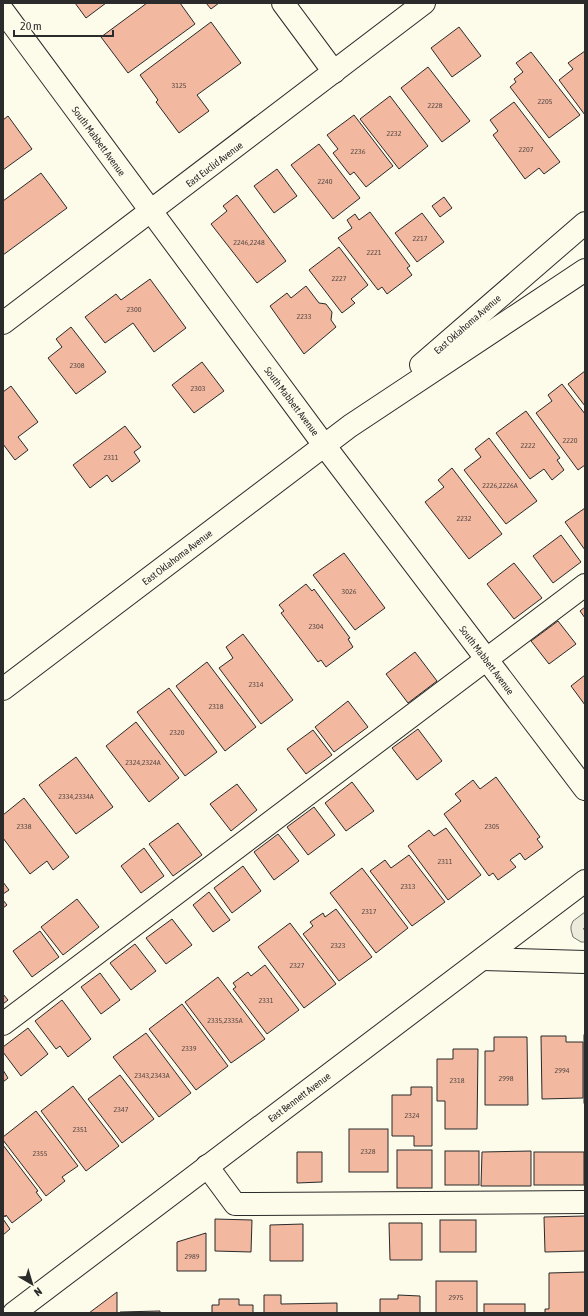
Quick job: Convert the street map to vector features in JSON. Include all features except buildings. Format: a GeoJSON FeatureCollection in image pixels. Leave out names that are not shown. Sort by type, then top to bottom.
{"type":"FeatureCollection","features":[{"type":"Feature","properties":{"kind":"street"},"geometry":{"type":"LineString","coordinates":[[283,3],[334,72]]}},
{"type":"Feature","properties":{"kind":"street","name":"East Euclid Avenue"},"geometry":{"type":"LineString","coordinates":[[3,323],[334,72],[421,4]]}},
{"type":"Feature","properties":{"kind":"street","name":"South Mabbett Avenue"},"geometry":{"type":"LineString","coordinates":[[3,11],[324,445],[585,789]]}},
{"type":"Feature","properties":{"kind":"street","name":"East Oklahoma Avenue"},"geometry":{"type":"LineString","coordinates":[[350,426],[585,223]]}},
{"type":"Feature","properties":{"kind":"street","name":"East Oklahoma Avenue"},"geometry":{"type":"LineString","coordinates":[[3,689],[350,426],[585,270]]}},
{"type":"Feature","properties":{"kind":"street"},"geometry":{"type":"LineString","coordinates":[[3,1024],[585,585]]}},
{"type":"Feature","properties":{"kind":"street","name":"East Bennett Avenue"},"geometry":{"type":"LineString","coordinates":[[14,1313],[585,881]]}},
{"type":"Feature","properties":{"kind":"street"},"geometry":{"type":"LineString","coordinates":[[483,959],[585,962]]}},
{"type":"Feature","properties":{"kind":"street"},"geometry":{"type":"LineString","coordinates":[[207,1166],[235,1204],[585,1202]]}},
{"type":"Feature","properties":{"kind":"shaded area"},"geometry":{"type":"Polygon","coordinates":[[[585,912],[585,927],[583,929],[585,929],[585,942],[581,942],[573,937],[571,926],[573,921],[585,912]]]}}]}
